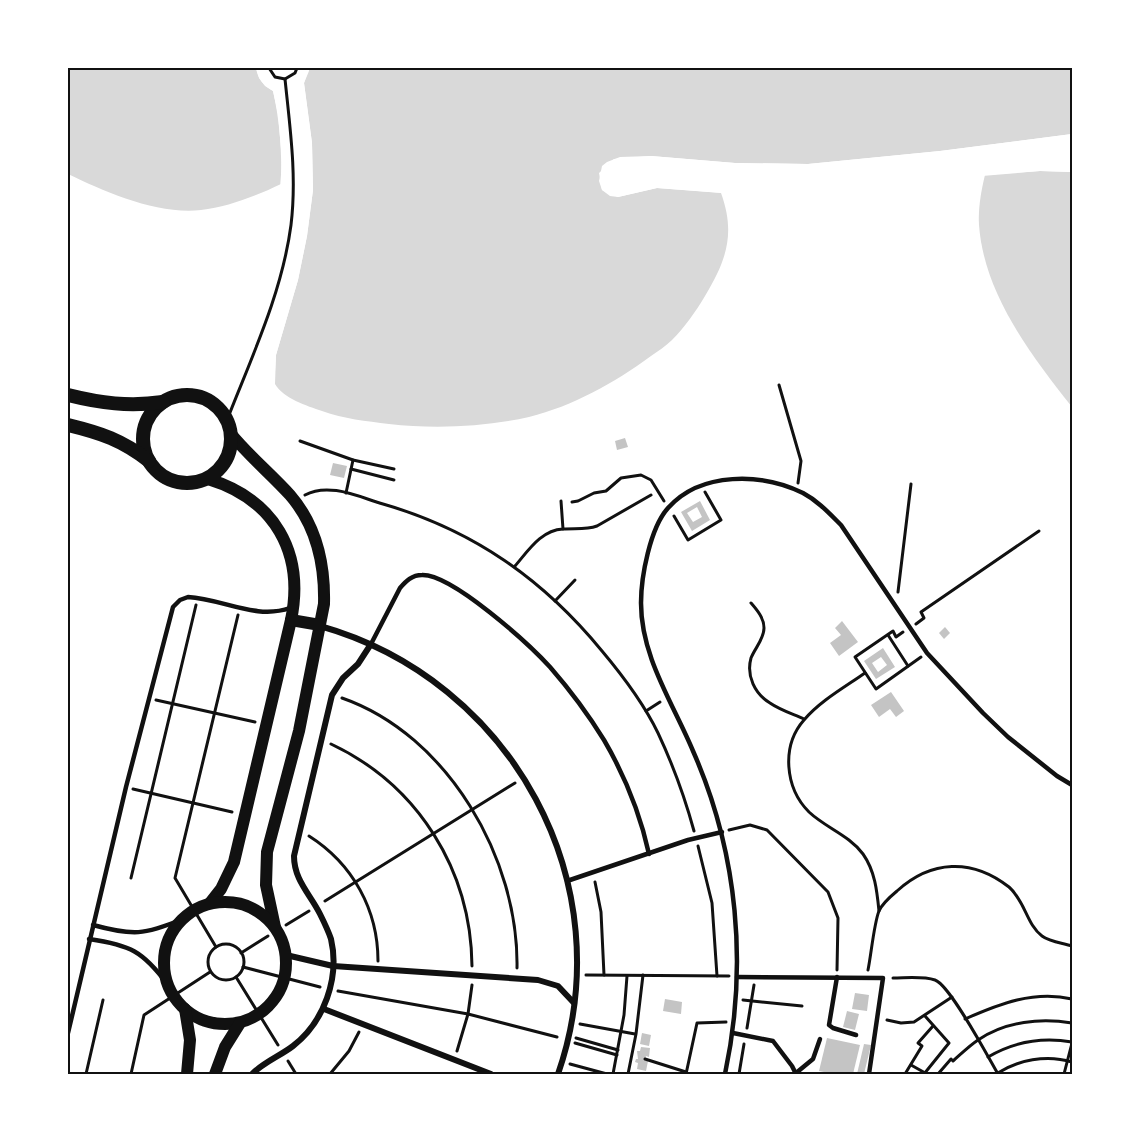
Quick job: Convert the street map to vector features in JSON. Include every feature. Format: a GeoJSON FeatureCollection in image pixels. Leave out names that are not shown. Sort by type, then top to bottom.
{"type":"FeatureCollection","features":[{"type":"Feature","properties":{"kind":"main road"},"geometry":{"type":"LineString","coordinates":[[68,395],[111,405],[163,402]]}},
{"type":"Feature","properties":{"kind":"main road"},"geometry":{"type":"LineString","coordinates":[[68,425],[117,439],[149,461],[165,477],[186,484],[208,478],[224,465],[231,434],[227,420],[210,401],[199,396],[180,395],[163,402],[154,409],[144,429],[143,440],[149,461]]}},
{"type":"Feature","properties":{"kind":"main road"},"geometry":{"type":"LineString","coordinates":[[231,434],[254,461],[291,497],[311,530],[322,566],[324,604],[299,732],[267,852],[266,885],[276,929],[286,955],[285,979],[279,993],[269,1006],[259,1015],[240,1023],[226,1025],[197,1018],[174,996],[168,984],[164,956],[167,942],[183,919],[194,910],[210,903],[239,903],[265,916],[276,929]]}},
{"type":"Feature","properties":{"kind":"main road"},"geometry":{"type":"LineString","coordinates":[[208,478],[225,484],[248,497],[268,515],[279,529],[287,545],[295,580],[294,606],[246,815],[231,869],[221,890],[210,903]]}},
{"type":"Feature","properties":{"kind":"main road"},"geometry":{"type":"LineString","coordinates":[[291,620],[320,626]]}},
{"type":"Feature","properties":{"kind":"main road"},"geometry":{"type":"LineString","coordinates":[[185,1009],[190,1040],[187,1074]]}},
{"type":"Feature","properties":{"kind":"main road"},"geometry":{"type":"LineString","coordinates":[[216,1074],[225,1047],[240,1023]]}},
{"type":"Feature","properties":{"kind":"street"},"geometry":{"type":"LineString","coordinates":[[320,626],[347,633],[401,659],[430,677],[458,699],[505,749],[543,811],[557,845],[573,913],[576,975],[574,1004],[569,1038],[558,1074]]}},
{"type":"Feature","properties":{"kind":"street"},"geometry":{"type":"LineString","coordinates":[[252,1074],[306,1034],[324,1009],[330,990],[333,966],[331,940],[316,906],[300,882],[294,867],[300,831],[332,695],[343,678],[358,664],[371,644]]}},
{"type":"Feature","properties":{"kind":"street"},"geometry":{"type":"LineString","coordinates":[[286,955],[333,966],[549,982],[558,986],[574,1004]]}},
{"type":"Feature","properties":{"kind":"street"},"geometry":{"type":"LineString","coordinates":[[324,1009],[491,1074]]}},
{"type":"Feature","properties":{"kind":"lane"},"geometry":{"type":"LineString","coordinates":[[725,1074],[733,1033],[737,977],[733,893],[722,832],[694,751],[649,652],[642,617],[643,580],[656,527],[669,507],[692,490],[714,483],[748,479],[783,485],[824,508],[841,525],[927,653],[1008,737],[1072,785]]}},
{"type":"Feature","properties":{"kind":"lane"},"geometry":{"type":"LineString","coordinates":[[371,644],[400,588],[413,576],[421,574],[430,576],[480,605],[527,644],[586,713],[603,739],[630,794],[642,822],[648,854]]}},
{"type":"Feature","properties":{"kind":"lane"},"geometry":{"type":"LineString","coordinates":[[68,1033],[126,787],[173,607],[180,600],[189,597],[259,612],[271,612],[294,606]]}},
{"type":"Feature","properties":{"kind":"lane"},"geometry":{"type":"LineString","coordinates":[[567,880],[688,840],[722,832]]}},
{"type":"Feature","properties":{"kind":"lane"},"geometry":{"type":"LineString","coordinates":[[93,925],[132,933],[156,930],[183,919]]}},
{"type":"Feature","properties":{"kind":"lane"},"geometry":{"type":"LineString","coordinates":[[89,939],[127,947],[140,954],[151,963],[168,984]]}},
{"type":"Feature","properties":{"kind":"lane"},"geometry":{"type":"LineString","coordinates":[[737,977],[883,978],[869,1074]]}},
{"type":"Feature","properties":{"kind":"lane"},"geometry":{"type":"LineString","coordinates":[[837,977],[829,1025],[833,1029],[856,1035]]}},
{"type":"Feature","properties":{"kind":"lane"},"geometry":{"type":"LineString","coordinates":[[733,1033],[773,1041],[796,1074],[813,1059],[820,1039]]}},
{"type":"Feature","properties":{"kind":"path"},"geometry":{"type":"LineString","coordinates":[[269,68],[275,77],[285,79],[291,77],[297,68]]}},
{"type":"Feature","properties":{"kind":"path"},"geometry":{"type":"LineString","coordinates":[[227,420],[272,305],[287,251],[294,168],[285,79]]}},
{"type":"Feature","properties":{"kind":"path"},"geometry":{"type":"LineString","coordinates":[[779,385],[801,461],[796,491]]}},
{"type":"Feature","properties":{"kind":"path"},"geometry":{"type":"LineString","coordinates":[[300,441],[353,460],[394,469]]}},
{"type":"Feature","properties":{"kind":"path"},"geometry":{"type":"LineString","coordinates":[[346,493],[353,460]]}},
{"type":"Feature","properties":{"kind":"path"},"geometry":{"type":"LineString","coordinates":[[351,470],[394,480]]}},
{"type":"Feature","properties":{"kind":"path"},"geometry":{"type":"LineString","coordinates":[[896,606],[911,484]]}},
{"type":"Feature","properties":{"kind":"path"},"geometry":{"type":"LineString","coordinates":[[515,566],[543,535],[563,529],[597,526],[651,495]]}},
{"type":"Feature","properties":{"kind":"path"},"geometry":{"type":"LineString","coordinates":[[561,501],[563,529]]}},
{"type":"Feature","properties":{"kind":"path"},"geometry":{"type":"LineString","coordinates":[[927,653],[876,688],[855,657],[893,632],[896,637],[924,618],[921,612],[1039,531]]}},
{"type":"Feature","properties":{"kind":"path"},"geometry":{"type":"LineString","coordinates":[[555,601],[575,580]]}},
{"type":"Feature","properties":{"kind":"path"},"geometry":{"type":"LineString","coordinates":[[131,878],[197,598]]}},
{"type":"Feature","properties":{"kind":"path"},"geometry":{"type":"LineString","coordinates":[[751,603],[760,614],[764,629],[762,639],[751,658],[751,681],[763,698],[771,704],[804,719]]}},
{"type":"Feature","properties":{"kind":"path"},"geometry":{"type":"LineString","coordinates":[[216,947],[175,878],[239,607]]}},
{"type":"Feature","properties":{"kind":"path"},"geometry":{"type":"LineString","coordinates":[[888,635],[908,666]]}},
{"type":"Feature","properties":{"kind":"path"},"geometry":{"type":"LineString","coordinates":[[865,673],[804,719],[796,731],[789,750],[788,766],[795,791],[810,812],[847,838],[864,856],[873,876],[879,910],[867,978]]}},
{"type":"Feature","properties":{"kind":"path"},"geometry":{"type":"LineString","coordinates":[[332,695],[370,711],[404,734],[435,761],[472,809],[495,854],[508,897],[516,938],[517,978]]}},
{"type":"Feature","properties":{"kind":"path"},"geometry":{"type":"LineString","coordinates":[[646,711],[668,697]]}},
{"type":"Feature","properties":{"kind":"path"},"geometry":{"type":"LineString","coordinates":[[148,698],[267,725]]}},
{"type":"Feature","properties":{"kind":"path"},"geometry":{"type":"LineString","coordinates":[[321,739],[348,752],[381,775],[417,810],[434,833],[449,860],[463,897],[472,945],[468,1014],[453,1060]]}},
{"type":"Feature","properties":{"kind":"path"},"geometry":{"type":"LineString","coordinates":[[241,953],[276,929],[524,777]]}},
{"type":"Feature","properties":{"kind":"path"},"geometry":{"type":"LineString","coordinates":[[126,787],[246,815]]}},
{"type":"Feature","properties":{"kind":"path"},"geometry":{"type":"LineString","coordinates":[[722,832],[750,825],[768,830],[828,892],[838,918],[837,977]]}},
{"type":"Feature","properties":{"kind":"path"},"geometry":{"type":"LineString","coordinates":[[300,831],[331,852],[356,882],[367,902],[374,924],[378,946],[378,969]]}},
{"type":"Feature","properties":{"kind":"path"},"geometry":{"type":"LineString","coordinates":[[879,910],[909,880],[945,867],[963,867],[987,874],[1011,889],[1020,899],[1042,936],[1072,946]]}},
{"type":"Feature","properties":{"kind":"path"},"geometry":{"type":"LineString","coordinates":[[593,872],[601,912],[604,975]]}},
{"type":"Feature","properties":{"kind":"path"},"geometry":{"type":"LineString","coordinates":[[227,944],[238,948],[241,953],[243,967],[236,977],[225,981],[210,972],[208,958],[216,947],[227,944]]}},
{"type":"Feature","properties":{"kind":"path"},"geometry":{"type":"LineString","coordinates":[[243,967],[330,990],[468,1014],[558,1038]]}},
{"type":"Feature","properties":{"kind":"path"},"geometry":{"type":"LineString","coordinates":[[131,1074],[144,1015],[210,972]]}},
{"type":"Feature","properties":{"kind":"path"},"geometry":{"type":"LineString","coordinates":[[576,975],[737,977]]}},
{"type":"Feature","properties":{"kind":"path"},"geometry":{"type":"LineString","coordinates":[[613,1074],[627,975]]}},
{"type":"Feature","properties":{"kind":"path"},"geometry":{"type":"LineString","coordinates":[[628,1074],[636,1034],[643,975]]}},
{"type":"Feature","properties":{"kind":"path"},"geometry":{"type":"LineString","coordinates":[[236,977],[296,1074]]}},
{"type":"Feature","properties":{"kind":"path"},"geometry":{"type":"LineString","coordinates":[[883,978],[937,981],[952,998],[997,1074],[1030,1060],[1054,1059],[1072,1062]]}},
{"type":"Feature","properties":{"kind":"path"},"geometry":{"type":"LineString","coordinates":[[965,1019],[1014,1000],[1046,997],[1072,999]]}},
{"type":"Feature","properties":{"kind":"path"},"geometry":{"type":"LineString","coordinates":[[877,1018],[910,1023],[952,998]]}},
{"type":"Feature","properties":{"kind":"path"},"geometry":{"type":"LineString","coordinates":[[86,1074],[103,1000]]}},
{"type":"Feature","properties":{"kind":"path"},"geometry":{"type":"LineString","coordinates":[[745,1000],[802,1006]]}},
{"type":"Feature","properties":{"kind":"path"},"geometry":{"type":"LineString","coordinates":[[910,1065],[925,1074],[949,1043],[925,1016]]}},
{"type":"Feature","properties":{"kind":"path"},"geometry":{"type":"LineString","coordinates":[[938,1074],[951,1059],[953,1061],[978,1040],[996,1030],[1023,1022],[1040,1020],[1072,1023]]}},
{"type":"Feature","properties":{"kind":"path"},"geometry":{"type":"LineString","coordinates":[[572,1022],[636,1034]]}},
{"type":"Feature","properties":{"kind":"path"},"geometry":{"type":"LineString","coordinates":[[645,1059],[686,1073],[697,1023],[734,1022]]}},
{"type":"Feature","properties":{"kind":"path"},"geometry":{"type":"LineString","coordinates":[[330,1074],[349,1051],[362,1025]]}},
{"type":"Feature","properties":{"kind":"path"},"geometry":{"type":"LineString","coordinates":[[905,1074],[922,1046],[918,1043],[933,1026]]}},
{"type":"Feature","properties":{"kind":"path"},"geometry":{"type":"LineString","coordinates":[[569,1038],[617,1052]]}},
{"type":"Feature","properties":{"kind":"path"},"geometry":{"type":"LineString","coordinates":[[988,1057],[1009,1046],[1035,1040],[1072,1042],[1064,1074]]}},
{"type":"Feature","properties":{"kind":"path"},"geometry":{"type":"LineString","coordinates":[[632,1055],[638,1057]]}},
{"type":"Feature","properties":{"kind":"path"},"geometry":{"type":"LineString","coordinates":[[563,1062],[607,1074]]}},
{"type":"Feature","properties":{"kind":"shaded area"},"geometry":{"type":"Polygon","coordinates":[[[68,68],[256,68],[262,81],[273,91],[280,137],[281,184],[232,204],[211,209],[184,211],[132,201],[68,174],[68,68]]]}},
{"type":"Feature","properties":{"kind":"shaded area"},"geometry":{"type":"Polygon","coordinates":[[[309,68],[1072,68],[1072,134],[940,151],[808,164],[735,163],[651,156],[614,159],[599,173],[602,190],[618,197],[657,188],[721,193],[728,221],[723,259],[712,283],[686,324],[667,344],[637,366],[608,384],[561,407],[529,417],[495,423],[441,427],[406,426],[330,414],[296,401],[275,384],[276,355],[298,280],[313,190],[312,143],[304,83],[309,68]]]}},
{"type":"Feature","properties":{"kind":"shaded area"},"geometry":{"type":"Polygon","coordinates":[[[1040,171],[1072,172],[1072,407],[1026,345],[1000,299],[990,275],[979,225],[980,200],[985,175],[1040,171]]]}},
{"type":"Feature","properties":{"kind":"pier"},"geometry":{"type":"Polygon","coordinates":[[[256,68],[259,68],[261,77],[267,84],[276,89],[281,113],[285,161],[284,185],[280,188],[282,161],[278,114],[273,91],[259,78],[256,68]]]}},
{"type":"Feature","properties":{"kind":"pier"},"geometry":{"type":"Polygon","coordinates":[[[306,68],[309,68],[304,83],[312,143],[313,190],[298,280],[276,355],[274,388],[271,380],[273,354],[295,280],[305,236],[310,190],[309,143],[301,83],[306,68]]]}},
{"type":"Feature","properties":{"kind":"pier"},"geometry":{"type":"Polygon","coordinates":[[[1072,134],[1072,137],[941,154],[808,167],[735,166],[651,159],[621,160],[609,164],[602,174],[605,188],[611,193],[618,194],[657,185],[722,190],[724,193],[657,188],[618,197],[610,196],[602,190],[599,181],[602,166],[620,157],[651,156],[735,163],[808,164],[940,151],[1072,134]]]}},
{"type":"Feature","properties":{"kind":"pier"},"geometry":{"type":"Polygon","coordinates":[[[1066,168],[1072,169],[1072,172],[1040,171],[982,176],[985,172],[1066,168]]]}},
{"type":"Feature","properties":{"kind":"building"},"geometry":{"type":"Polygon","coordinates":[[[625,438],[628,447],[617,450],[615,441],[625,438]]]}},
{"type":"Feature","properties":{"kind":"building"},"geometry":{"type":"Polygon","coordinates":[[[333,463],[347,466],[344,478],[330,475],[333,463]]]}},
{"type":"Feature","properties":{"kind":"building"},"geometry":{"type":"Polygon","coordinates":[[[700,501],[710,520],[692,531],[681,512],[700,501]],[[697,507],[687,513],[693,522],[702,517],[697,507]]]}},
{"type":"Feature","properties":{"kind":"building"},"geometry":{"type":"Polygon","coordinates":[[[842,621],[858,642],[839,656],[830,643],[841,635],[835,628],[842,621]]]}},
{"type":"Feature","properties":{"kind":"building"},"geometry":{"type":"Polygon","coordinates":[[[945,627],[950,633],[944,639],[939,633],[945,627]]]}},
{"type":"Feature","properties":{"kind":"building"},"geometry":{"type":"Polygon","coordinates":[[[883,648],[895,667],[876,679],[864,661],[883,648]],[[881,657],[872,663],[878,672],[887,665],[881,657]]]}},
{"type":"Feature","properties":{"kind":"building"},"geometry":{"type":"Polygon","coordinates":[[[891,692],[904,711],[896,717],[890,709],[879,717],[871,705],[891,692]]]}},
{"type":"Feature","properties":{"kind":"building"},"geometry":{"type":"Polygon","coordinates":[[[855,993],[869,995],[867,1011],[852,1009],[855,993]]]}},
{"type":"Feature","properties":{"kind":"building"},"geometry":{"type":"Polygon","coordinates":[[[665,999],[682,1002],[681,1014],[663,1011],[665,999]]]}},
{"type":"Feature","properties":{"kind":"building"},"geometry":{"type":"Polygon","coordinates":[[[847,1011],[859,1014],[855,1030],[843,1027],[847,1011]]]}},
{"type":"Feature","properties":{"kind":"building"},"geometry":{"type":"Polygon","coordinates":[[[642,1033],[651,1035],[649,1046],[640,1044],[642,1033]]]}},
{"type":"Feature","properties":{"kind":"building"},"geometry":{"type":"Polygon","coordinates":[[[827,1038],[860,1045],[853,1074],[819,1071],[827,1038]]]}},
{"type":"Feature","properties":{"kind":"building"},"geometry":{"type":"Polygon","coordinates":[[[864,1044],[871,1045],[864,1074],[857,1074],[864,1044]]]}},
{"type":"Feature","properties":{"kind":"building"},"geometry":{"type":"Polygon","coordinates":[[[641,1047],[650,1048],[649,1057],[646,1056],[645,1061],[648,1061],[646,1071],[637,1069],[638,1063],[635,1062],[638,1059],[637,1051],[640,1051],[641,1047]]]}}]}
